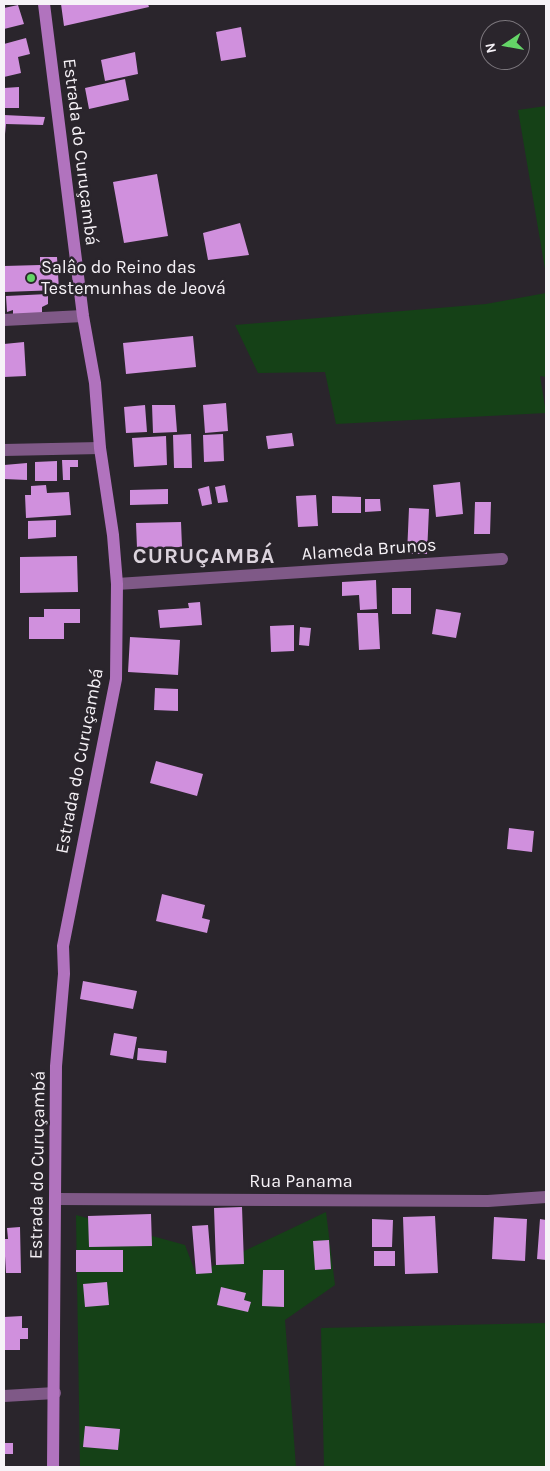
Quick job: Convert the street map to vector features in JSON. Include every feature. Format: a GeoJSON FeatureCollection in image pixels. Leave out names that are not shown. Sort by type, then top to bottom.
{"type":"FeatureCollection","features":[{"type":"Feature","properties":{"kind":"street","name":"Estrada do Curuçambá"},"geometry":{"type":"LineString","coordinates":[[44,4],[83,316],[95,383],[100,448],[113,535],[117,584],[116,680],[63,946],[64,974],[56,1066],[53,1467]]}},
{"type":"Feature","properties":{"kind":"street"},"geometry":{"type":"LineString","coordinates":[[4,320],[83,316]]}},
{"type":"Feature","properties":{"kind":"street"},"geometry":{"type":"LineString","coordinates":[[4,450],[100,448]]}},
{"type":"Feature","properties":{"kind":"street","name":"Alameda Brunos"},"geometry":{"type":"LineString","coordinates":[[117,584],[502,559]]}},
{"type":"Feature","properties":{"kind":"street","name":"Rua Panama"},"geometry":{"type":"LineString","coordinates":[[55,1199],[488,1200],[546,1197]]}},
{"type":"Feature","properties":{"kind":"street"},"geometry":{"type":"LineString","coordinates":[[4,1396],[55,1392]]}},
{"type":"Feature","properties":{"kind":"green space"},"geometry":{"type":"Polygon","coordinates":[[[546,106],[546,275],[518,110],[546,106]]]}},
{"type":"Feature","properties":{"kind":"green space"},"geometry":{"type":"Polygon","coordinates":[[[546,293],[546,377],[540,376],[546,413],[336,424],[325,372],[258,373],[235,325],[486,304],[546,293]]]}},
{"type":"Feature","properties":{"kind":"green space"},"geometry":{"type":"Polygon","coordinates":[[[326,1212],[335,1285],[285,1320],[296,1467],[80,1467],[76,1215],[185,1245],[196,1274],[326,1212]]]}},
{"type":"Feature","properties":{"kind":"green space"},"geometry":{"type":"Polygon","coordinates":[[[546,1323],[546,1467],[324,1467],[321,1328],[546,1323]]]}},
{"type":"Feature","properties":{"kind":"building"},"geometry":{"type":"Polygon","coordinates":[[[61,4],[148,4],[149,7],[64,26],[61,4]]]}},
{"type":"Feature","properties":{"kind":"building"},"geometry":{"type":"Polygon","coordinates":[[[18,5],[24,24],[4,29],[4,8],[18,5]]]}},
{"type":"Feature","properties":{"kind":"building"},"geometry":{"type":"Polygon","coordinates":[[[241,27],[246,57],[221,61],[216,32],[241,27]]]}},
{"type":"Feature","properties":{"kind":"building"},"geometry":{"type":"Polygon","coordinates":[[[26,38],[30,54],[18,57],[21,73],[4,77],[4,44],[26,38]]]}},
{"type":"Feature","properties":{"kind":"building"},"geometry":{"type":"Polygon","coordinates":[[[135,52],[138,74],[105,81],[101,60],[135,52]]]}},
{"type":"Feature","properties":{"kind":"building"},"geometry":{"type":"Polygon","coordinates":[[[125,79],[129,100],[89,109],[85,88],[125,79]]]}},
{"type":"Feature","properties":{"kind":"building"},"geometry":{"type":"Polygon","coordinates":[[[19,87],[19,108],[4,108],[4,88],[19,87]]]}},
{"type":"Feature","properties":{"kind":"building"},"geometry":{"type":"Polygon","coordinates":[[[4,115],[45,117],[43,125],[6,124],[4,134],[4,115]]]}},
{"type":"Feature","properties":{"kind":"building"},"geometry":{"type":"Polygon","coordinates":[[[157,174],[168,236],[124,243],[113,182],[157,174]]]}},
{"type":"Feature","properties":{"kind":"building"},"geometry":{"type":"Polygon","coordinates":[[[240,223],[249,255],[208,260],[203,233],[240,223]]]}},
{"type":"Feature","properties":{"kind":"building","name":"Salâo do Reino das Testemunhas de Jeová"},"geometry":{"type":"Polygon","coordinates":[[[40,257],[57,257],[59,290],[4,292],[4,266],[40,265],[40,257]]]}},
{"type":"Feature","properties":{"kind":"building"},"geometry":{"type":"Polygon","coordinates":[[[48,294],[48,304],[42,307],[42,314],[13,316],[13,310],[7,312],[6,296],[48,294]]]}},
{"type":"Feature","properties":{"kind":"building"},"geometry":{"type":"Polygon","coordinates":[[[193,336],[196,367],[126,374],[123,343],[193,336]]]}},
{"type":"Feature","properties":{"kind":"building"},"geometry":{"type":"Polygon","coordinates":[[[24,342],[26,376],[4,377],[4,344],[24,342]]]}},
{"type":"Feature","properties":{"kind":"building"},"geometry":{"type":"Polygon","coordinates":[[[226,403],[228,431],[205,433],[203,405],[226,403]]]}},
{"type":"Feature","properties":{"kind":"building"},"geometry":{"type":"Polygon","coordinates":[[[145,405],[147,432],[126,433],[124,407],[145,405]]]}},
{"type":"Feature","properties":{"kind":"building"},"geometry":{"type":"Polygon","coordinates":[[[152,405],[175,405],[177,432],[153,433],[152,405]]]}},
{"type":"Feature","properties":{"kind":"building"},"geometry":{"type":"Polygon","coordinates":[[[292,433],[294,446],[268,449],[266,436],[292,433]]]}},
{"type":"Feature","properties":{"kind":"building"},"geometry":{"type":"Polygon","coordinates":[[[191,434],[192,468],[174,468],[173,435],[191,434]]]}},
{"type":"Feature","properties":{"kind":"building"},"geometry":{"type":"Polygon","coordinates":[[[223,434],[224,461],[204,462],[203,435],[223,434]]]}},
{"type":"Feature","properties":{"kind":"building"},"geometry":{"type":"Polygon","coordinates":[[[166,436],[167,465],[134,467],[132,438],[166,436]]]}},
{"type":"Feature","properties":{"kind":"building"},"geometry":{"type":"Polygon","coordinates":[[[62,460],[78,460],[78,467],[70,467],[70,480],[63,480],[62,460]]]}},
{"type":"Feature","properties":{"kind":"building"},"geometry":{"type":"Polygon","coordinates":[[[57,461],[57,481],[35,481],[35,462],[57,461]]]}},
{"type":"Feature","properties":{"kind":"building"},"geometry":{"type":"Polygon","coordinates":[[[27,463],[27,480],[4,479],[4,465],[27,463]]]}},
{"type":"Feature","properties":{"kind":"building"},"geometry":{"type":"Polygon","coordinates":[[[460,482],[463,514],[436,517],[433,485],[460,482]]]}},
{"type":"Feature","properties":{"kind":"building"},"geometry":{"type":"Polygon","coordinates":[[[46,485],[47,493],[69,492],[71,515],[26,518],[25,495],[31,495],[31,486],[46,485]]]}},
{"type":"Feature","properties":{"kind":"building"},"geometry":{"type":"Polygon","coordinates":[[[225,485],[228,502],[218,503],[215,487],[225,485]]]}},
{"type":"Feature","properties":{"kind":"building"},"geometry":{"type":"Polygon","coordinates":[[[209,486],[212,504],[202,506],[198,489],[209,486]]]}},
{"type":"Feature","properties":{"kind":"building"},"geometry":{"type":"Polygon","coordinates":[[[168,489],[168,504],[130,505],[130,490],[168,489]]]}},
{"type":"Feature","properties":{"kind":"building"},"geometry":{"type":"Polygon","coordinates":[[[316,495],[318,526],[298,527],[296,496],[316,495]]]}},
{"type":"Feature","properties":{"kind":"building"},"geometry":{"type":"Polygon","coordinates":[[[332,496],[361,497],[361,513],[332,513],[332,496]]]}},
{"type":"Feature","properties":{"kind":"building"},"geometry":{"type":"Polygon","coordinates":[[[365,499],[380,499],[381,511],[365,512],[365,499]]]}},
{"type":"Feature","properties":{"kind":"building"},"geometry":{"type":"Polygon","coordinates":[[[475,502],[491,502],[490,534],[474,534],[475,502]]]}},
{"type":"Feature","properties":{"kind":"building"},"geometry":{"type":"Polygon","coordinates":[[[409,508],[429,509],[427,554],[407,554],[409,508]]]}},
{"type":"Feature","properties":{"kind":"building"},"geometry":{"type":"Polygon","coordinates":[[[56,520],[56,537],[28,539],[28,521],[56,520]]]}},
{"type":"Feature","properties":{"kind":"building"},"geometry":{"type":"Polygon","coordinates":[[[181,522],[182,547],[137,548],[136,523],[181,522]]]}},
{"type":"Feature","properties":{"kind":"building"},"geometry":{"type":"Polygon","coordinates":[[[77,556],[78,592],[20,593],[20,557],[77,556]]]}},
{"type":"Feature","properties":{"kind":"building"},"geometry":{"type":"Polygon","coordinates":[[[376,580],[377,609],[360,610],[359,595],[342,596],[342,582],[376,580]]]}},
{"type":"Feature","properties":{"kind":"building"},"geometry":{"type":"Polygon","coordinates":[[[392,588],[411,588],[411,614],[392,614],[392,588]]]}},
{"type":"Feature","properties":{"kind":"building"},"geometry":{"type":"Polygon","coordinates":[[[200,602],[202,625],[160,628],[158,610],[189,608],[188,603],[200,602]]]}},
{"type":"Feature","properties":{"kind":"building"},"geometry":{"type":"Polygon","coordinates":[[[44,609],[80,609],[80,623],[64,623],[64,639],[29,639],[29,617],[44,617],[44,609]]]}},
{"type":"Feature","properties":{"kind":"building"},"geometry":{"type":"Polygon","coordinates":[[[436,609],[461,613],[456,638],[432,634],[436,609]]]}},
{"type":"Feature","properties":{"kind":"building"},"geometry":{"type":"Polygon","coordinates":[[[357,613],[378,613],[380,649],[359,650],[357,613]]]}},
{"type":"Feature","properties":{"kind":"building"},"geometry":{"type":"Polygon","coordinates":[[[294,625],[294,651],[271,652],[270,626],[294,625]]]}},
{"type":"Feature","properties":{"kind":"building"},"geometry":{"type":"Polygon","coordinates":[[[300,627],[311,628],[309,646],[299,645],[300,627]]]}},
{"type":"Feature","properties":{"kind":"building"},"geometry":{"type":"Polygon","coordinates":[[[130,637],[180,640],[178,675],[128,672],[130,637]]]}},
{"type":"Feature","properties":{"kind":"building"},"geometry":{"type":"Polygon","coordinates":[[[155,688],[178,689],[178,711],[154,710],[155,688]]]}},
{"type":"Feature","properties":{"kind":"building"},"geometry":{"type":"Polygon","coordinates":[[[156,761],[203,774],[197,796],[150,783],[156,761]]]}},
{"type":"Feature","properties":{"kind":"building"},"geometry":{"type":"Polygon","coordinates":[[[509,828],[534,831],[532,852],[507,849],[509,828]]]}},
{"type":"Feature","properties":{"kind":"building"},"geometry":{"type":"Polygon","coordinates":[[[162,894],[205,905],[202,918],[210,920],[207,933],[156,921],[162,894]]]}},
{"type":"Feature","properties":{"kind":"building"},"geometry":{"type":"Polygon","coordinates":[[[83,981],[137,991],[133,1009],[80,999],[83,981]]]}},
{"type":"Feature","properties":{"kind":"building"},"geometry":{"type":"Polygon","coordinates":[[[114,1033],[137,1037],[133,1059],[110,1055],[114,1033]]]}},
{"type":"Feature","properties":{"kind":"building"},"geometry":{"type":"Polygon","coordinates":[[[138,1048],[167,1051],[166,1063],[137,1060],[138,1048]]]}},
{"type":"Feature","properties":{"kind":"building"},"geometry":{"type":"Polygon","coordinates":[[[242,1207],[244,1264],[216,1265],[214,1208],[242,1207]]]}},
{"type":"Feature","properties":{"kind":"building"},"geometry":{"type":"Polygon","coordinates":[[[151,1214],[152,1246],[89,1247],[88,1216],[151,1214]]]}},
{"type":"Feature","properties":{"kind":"building"},"geometry":{"type":"Polygon","coordinates":[[[435,1216],[438,1273],[405,1274],[403,1217],[435,1216]]]}},
{"type":"Feature","properties":{"kind":"building"},"geometry":{"type":"Polygon","coordinates":[[[494,1217],[527,1219],[525,1261],[492,1259],[494,1217]]]}},
{"type":"Feature","properties":{"kind":"building"},"geometry":{"type":"Polygon","coordinates":[[[372,1219],[393,1220],[392,1247],[372,1247],[372,1219]]]}},
{"type":"Feature","properties":{"kind":"building"},"geometry":{"type":"Polygon","coordinates":[[[540,1219],[546,1220],[546,1260],[537,1259],[540,1219]]]}},
{"type":"Feature","properties":{"kind":"building"},"geometry":{"type":"Polygon","coordinates":[[[208,1225],[212,1273],[196,1274],[192,1226],[208,1225]]]}},
{"type":"Feature","properties":{"kind":"building"},"geometry":{"type":"Polygon","coordinates":[[[20,1227],[21,1273],[6,1273],[4,1239],[8,1239],[7,1228],[20,1227]]]}},
{"type":"Feature","properties":{"kind":"building"},"geometry":{"type":"Polygon","coordinates":[[[329,1240],[331,1269],[315,1270],[313,1241],[329,1240]]]}},
{"type":"Feature","properties":{"kind":"building"},"geometry":{"type":"Polygon","coordinates":[[[76,1250],[123,1250],[123,1272],[76,1272],[76,1250]]]}},
{"type":"Feature","properties":{"kind":"building"},"geometry":{"type":"Polygon","coordinates":[[[374,1251],[395,1251],[395,1266],[374,1266],[374,1251]]]}},
{"type":"Feature","properties":{"kind":"building"},"geometry":{"type":"Polygon","coordinates":[[[263,1270],[284,1270],[284,1307],[262,1306],[263,1270]]]}},
{"type":"Feature","properties":{"kind":"building"},"geometry":{"type":"Polygon","coordinates":[[[107,1282],[109,1305],[85,1307],[83,1284],[107,1282]]]}},
{"type":"Feature","properties":{"kind":"building"},"geometry":{"type":"Polygon","coordinates":[[[221,1287],[246,1293],[244,1300],[251,1302],[248,1312],[217,1305],[221,1287]]]}},
{"type":"Feature","properties":{"kind":"building"},"geometry":{"type":"Polygon","coordinates":[[[22,1316],[22,1328],[28,1328],[28,1339],[20,1339],[20,1350],[4,1350],[4,1317],[22,1316]]]}},
{"type":"Feature","properties":{"kind":"building"},"geometry":{"type":"Polygon","coordinates":[[[85,1426],[120,1429],[118,1450],[83,1447],[85,1426]]]}},
{"type":"Feature","properties":{"kind":"building"},"geometry":{"type":"Polygon","coordinates":[[[4,1443],[13,1443],[13,1454],[4,1454],[4,1443]]]}},
{"type":"Feature","properties":{"kind":"place","name":"Salâo do Reino das Testemunhas de Jeová"},"geometry":{"type":"Point","coordinates":[31,278]}},
{"type":"Feature","properties":{"kind":"district","name":"CURUÇAMBÁ"},"geometry":{"type":"Point","coordinates":[204,557]}}]}
